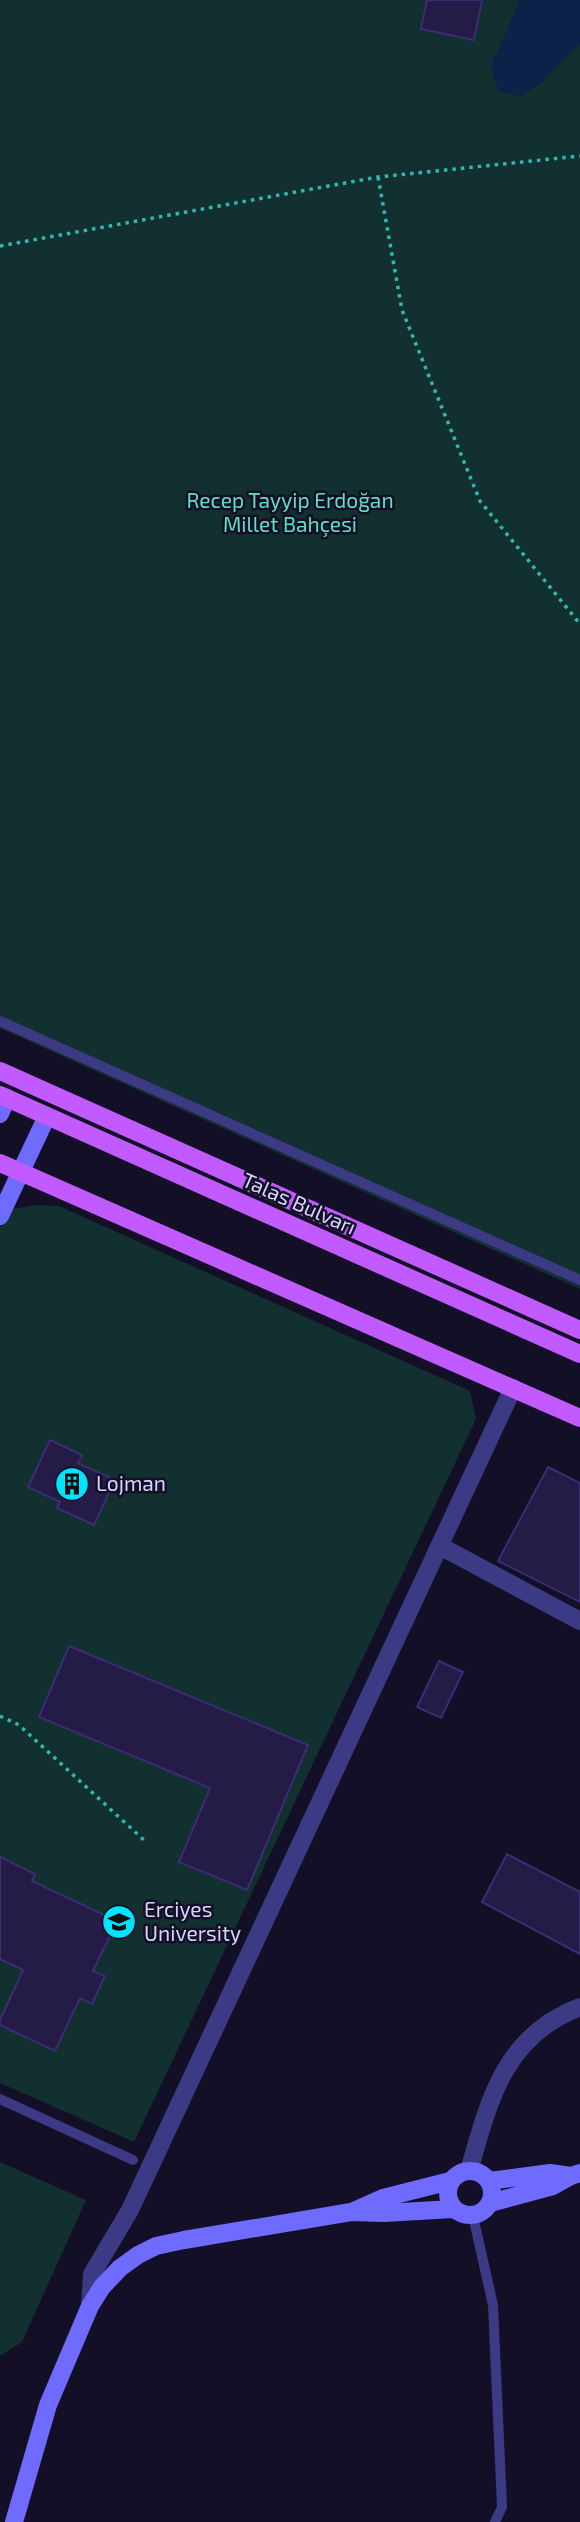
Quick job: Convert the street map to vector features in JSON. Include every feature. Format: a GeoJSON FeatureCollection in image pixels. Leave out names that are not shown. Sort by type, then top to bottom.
{"type":"FeatureCollection","features":[{"type":"Feature","properties":{"kind":"main road"},"geometry":{"type":"LineString","coordinates":[[0,1071],[580,1330]]}},
{"type":"Feature","properties":{"kind":"main road","name":"Talas Bulvarı"},"geometry":{"type":"LineString","coordinates":[[2,1103],[47,1116],[580,1354]]}},
{"type":"Feature","properties":{"kind":"main road"},"geometry":{"type":"LineString","coordinates":[[0,1163],[580,1418]]}},
{"type":"Feature","properties":{"kind":"street"},"geometry":{"type":"LineString","coordinates":[[0,1216],[47,1116]]}},
{"type":"Feature","properties":{"kind":"street"},"geometry":{"type":"LineString","coordinates":[[90,2306],[92,2274],[130,2210],[513,1388]]}},
{"type":"Feature","properties":{"kind":"street"},"geometry":{"type":"LineString","coordinates":[[440,1546],[580,1621]]}},
{"type":"Feature","properties":{"kind":"street"},"geometry":{"type":"LineString","coordinates":[[469,2171],[493,2093],[516,2052],[548,2023],[580,2007]]}},
{"type":"Feature","properties":{"kind":"street"},"geometry":{"type":"LineString","coordinates":[[351,2212],[383,2198],[450,2181],[469,2171],[483,2175],[489,2181],[492,2188],[490,2203],[486,2209],[473,2216],[465,2216],[453,2208],[447,2195],[450,2181]]}},
{"type":"Feature","properties":{"kind":"street"},"geometry":{"type":"LineString","coordinates":[[489,2181],[550,2173],[575,2175]]}},
{"type":"Feature","properties":{"kind":"street"},"geometry":{"type":"LineString","coordinates":[[490,2203],[553,2186],[575,2175]]}},
{"type":"Feature","properties":{"kind":"street"},"geometry":{"type":"LineString","coordinates":[[13,2522],[48,2405],[90,2306],[102,2287],[120,2268],[138,2255],[156,2246],[351,2212],[384,2213],[453,2208]]}},
{"type":"Feature","properties":{"kind":"lane"},"geometry":{"type":"LineString","coordinates":[[0,1021],[580,1280]]}},
{"type":"Feature","properties":{"kind":"lane"},"geometry":{"type":"LineString","coordinates":[[0,2099],[133,2160]]}},
{"type":"Feature","properties":{"kind":"lane"},"geometry":{"type":"LineString","coordinates":[[473,2216],[493,2305],[502,2507],[495,2522]]}},
{"type":"Feature","properties":{"kind":"path"},"geometry":{"type":"LineString","coordinates":[[0,246],[378,177],[580,156]]}},
{"type":"Feature","properties":{"kind":"path"},"geometry":{"type":"LineString","coordinates":[[378,177],[402,310],[480,501],[580,624]]}},
{"type":"Feature","properties":{"kind":"path"},"geometry":{"type":"LineString","coordinates":[[0,1716],[19,1725],[146,1842]]}},
{"type":"Feature","properties":{"kind":"green space","name":"Recep Tayyip Erdoğan Millet Bahçesi"},"geometry":{"type":"Polygon","coordinates":[[[0,0],[580,0],[580,1289],[0,1028],[0,0]]]}},
{"type":"Feature","properties":{"kind":"green space","name":"Erciyes University"},"geometry":{"type":"Polygon","coordinates":[[[36,1205],[59,1206],[470,1391],[476,1419],[134,2142],[0,2083],[0,1217],[12,1209],[36,1205]]]}},
{"type":"Feature","properties":{"kind":"green space"},"geometry":{"type":"Polygon","coordinates":[[[0,2162],[86,2200],[22,2342],[0,2356],[0,2162]]]}},
{"type":"Feature","properties":{"kind":"water"},"geometry":{"type":"Polygon","coordinates":[[[520,0],[580,0],[580,44],[540,84],[519,97],[498,90],[491,66],[520,0]]]}},
{"type":"Feature","properties":{"kind":"building"},"geometry":{"type":"Polygon","coordinates":[[[427,0],[482,0],[474,40],[421,29],[427,0]]]}},
{"type":"Feature","properties":{"kind":"building","name":"Lojman"},"geometry":{"type":"Polygon","coordinates":[[[50,1440],[82,1455],[78,1463],[115,1480],[94,1525],[57,1508],[60,1502],[28,1487],[50,1440]]]}},
{"type":"Feature","properties":{"kind":"building"},"geometry":{"type":"Polygon","coordinates":[[[548,1467],[580,1483],[580,1602],[498,1561],[548,1467]]]}},
{"type":"Feature","properties":{"kind":"building"},"geometry":{"type":"Polygon","coordinates":[[[69,1646],[308,1745],[247,1890],[179,1862],[210,1788],[39,1717],[69,1646]]]}},
{"type":"Feature","properties":{"kind":"building"},"geometry":{"type":"Polygon","coordinates":[[[439,1661],[463,1672],[441,1718],[417,1707],[439,1661]]]}},
{"type":"Feature","properties":{"kind":"building"},"geometry":{"type":"Polygon","coordinates":[[[507,1854],[580,1892],[580,1954],[482,1902],[507,1854]]]}},
{"type":"Feature","properties":{"kind":"building"},"geometry":{"type":"Polygon","coordinates":[[[0,1857],[35,1874],[32,1881],[117,1921],[93,1971],[105,1976],[92,2004],[80,1998],[55,2051],[0,2025],[23,1970],[0,1959],[0,1857]]]}},
{"type":"Feature","properties":{"kind":"place","name":"Lojman"},"geometry":{"type":"Point","coordinates":[72,1484]}},
{"type":"Feature","properties":{"kind":"place","name":"Erciyes University"},"geometry":{"type":"Point","coordinates":[119,1922]}}]}
